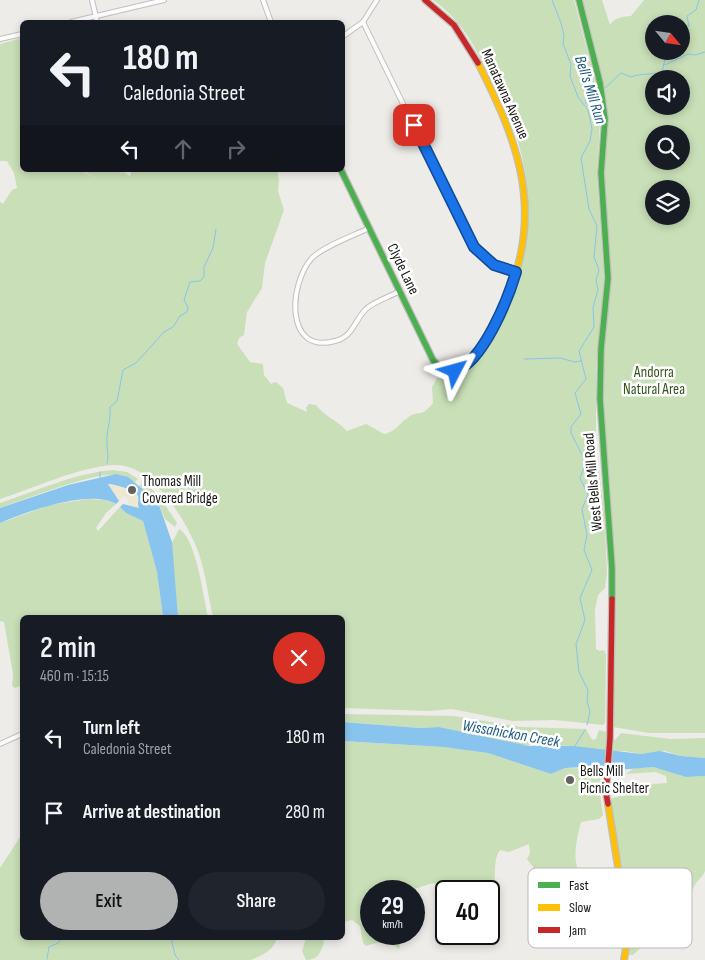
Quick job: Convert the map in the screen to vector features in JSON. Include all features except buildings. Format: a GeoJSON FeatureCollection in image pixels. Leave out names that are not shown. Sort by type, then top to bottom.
{"type":"FeatureCollection","features":[{"type":"Feature","properties":{"kind":"street"},"geometry":{"type":"LineString","coordinates":[[92,0],[97,20]]}},
{"type":"Feature","properties":{"kind":"street"},"geometry":{"type":"LineString","coordinates":[[79,20],[164,0]]}},
{"type":"Feature","properties":{"kind":"street"},"geometry":{"type":"LineString","coordinates":[[263,0],[270,20]]}},
{"type":"Feature","properties":{"kind":"street"},"geometry":{"type":"LineString","coordinates":[[345,35],[363,22],[377,0]]}},
{"type":"Feature","properties":{"kind":"street","name":"Manatawna Avenue"},"geometry":{"type":"LineString","coordinates":[[424,0],[443,13],[463,35],[513,140],[522,176],[524,206],[522,245],[506,303],[487,338],[466,365],[458,370],[449,371]]}},
{"type":"Feature","properties":{"kind":"street","name":"West Bells Mill Road"},"geometry":{"type":"LineString","coordinates":[[579,0],[600,83],[605,119],[602,173],[608,278],[601,349],[600,398],[612,559],[610,744],[606,777],[606,800],[619,868]]}},
{"type":"Feature","properties":{"kind":"street"},"geometry":{"type":"LineString","coordinates":[[363,22],[471,242],[490,263],[516,272]]}},
{"type":"Feature","properties":{"kind":"street"},"geometry":{"type":"LineString","coordinates":[[0,40],[20,35]]}},
{"type":"Feature","properties":{"kind":"street","name":"Clyde Lane"},"geometry":{"type":"LineString","coordinates":[[342,172],[432,360],[438,366],[449,371]]}},
{"type":"Feature","properties":{"kind":"street"},"geometry":{"type":"LineString","coordinates":[[369,228],[317,254],[307,266],[295,300],[294,312],[300,328],[313,339],[329,342],[344,338],[351,332],[369,307],[400,291]]}},
{"type":"Feature","properties":{"kind":"street"},"geometry":{"type":"LineString","coordinates":[[0,744],[20,735]]}},
{"type":"Feature","properties":{"kind":"green space"},"geometry":{"type":"Polygon","coordinates":[[[433,0],[574,0],[595,81],[600,120],[597,174],[604,280],[596,369],[596,443],[604,514],[607,572],[605,588],[598,595],[595,610],[596,649],[599,651],[604,650],[606,655],[605,723],[603,725],[555,720],[513,721],[452,709],[429,711],[345,708],[345,615],[213,615],[199,554],[177,511],[155,484],[142,473],[128,467],[114,465],[86,470],[0,499],[0,202],[3,204],[12,190],[17,188],[14,173],[7,161],[0,161],[0,44],[20,39],[20,172],[83,172],[96,178],[86,172],[121,172],[119,175],[123,172],[130,176],[131,172],[277,172],[278,191],[284,210],[265,263],[262,288],[247,312],[244,335],[239,338],[237,344],[250,362],[263,364],[264,375],[271,384],[276,382],[283,388],[287,403],[307,412],[306,408],[309,404],[316,405],[347,431],[366,424],[384,434],[395,429],[410,416],[429,408],[433,403],[432,387],[437,378],[456,374],[468,368],[476,360],[502,320],[520,273],[525,248],[528,198],[525,173],[515,134],[478,54],[455,19],[433,0]]]}},
{"type":"Feature","properties":{"kind":"green space","name":"Andorra Natural Area"},"geometry":{"type":"Polygon","coordinates":[[[581,0],[602,0],[610,25],[616,19],[631,16],[644,0],[705,0],[705,733],[649,733],[613,727],[614,553],[603,419],[602,369],[610,280],[604,181],[607,112],[600,73],[581,0]]]}},
{"type":"Feature","properties":{"kind":"green space"},"geometry":{"type":"Polygon","coordinates":[[[113,470],[127,472],[138,479],[134,483],[120,475],[106,475],[59,487],[0,508],[0,503],[56,483],[84,475],[113,470]]]}},
{"type":"Feature","properties":{"kind":"green space"},"geometry":{"type":"Polygon","coordinates":[[[144,482],[159,496],[177,523],[175,527],[165,519],[158,502],[139,486],[144,482]]]}},
{"type":"Feature","properties":{"kind":"green space"},"geometry":{"type":"Polygon","coordinates":[[[88,499],[105,500],[116,504],[106,513],[96,528],[98,531],[120,507],[126,513],[143,521],[157,572],[163,615],[20,615],[20,686],[15,688],[12,686],[13,674],[4,622],[0,621],[0,523],[50,505],[88,499]]]}},
{"type":"Feature","properties":{"kind":"green space"},"geometry":{"type":"Polygon","coordinates":[[[179,529],[185,535],[195,556],[208,615],[178,615],[171,545],[179,529]]]}},
{"type":"Feature","properties":{"kind":"green space"},"geometry":{"type":"Polygon","coordinates":[[[345,714],[454,716],[521,727],[586,729],[592,740],[596,739],[599,730],[607,732],[605,751],[574,746],[516,745],[439,727],[420,728],[345,722],[345,714]]]}},
{"type":"Feature","properties":{"kind":"green space"},"geometry":{"type":"Polygon","coordinates":[[[621,733],[670,739],[705,738],[705,758],[681,756],[665,751],[641,754],[624,751],[613,752],[614,741],[621,733]]]}},
{"type":"Feature","properties":{"kind":"green space"},"geometry":{"type":"Polygon","coordinates":[[[345,741],[443,747],[488,753],[551,774],[565,768],[603,769],[599,788],[603,815],[599,819],[581,822],[576,852],[577,868],[534,868],[527,859],[530,853],[529,844],[509,852],[500,850],[497,856],[495,880],[435,880],[435,884],[425,886],[425,880],[360,880],[360,926],[352,920],[345,922],[345,741]]]}},
{"type":"Feature","properties":{"kind":"green space"},"geometry":{"type":"Polygon","coordinates":[[[653,767],[686,777],[705,776],[705,871],[692,891],[692,868],[622,868],[609,799],[646,790],[652,784],[667,783],[666,776],[655,772],[626,774],[634,768],[653,767]]]}},
{"type":"Feature","properties":{"kind":"green space"},"geometry":{"type":"Polygon","coordinates":[[[20,837],[20,940],[276,940],[267,952],[251,960],[0,960],[0,868],[20,837]]]}},
{"type":"Feature","properties":{"kind":"green space"},"geometry":{"type":"Polygon","coordinates":[[[305,940],[323,940],[324,942],[318,955],[313,959],[306,960],[302,951],[305,940]]]}},
{"type":"Feature","properties":{"kind":"green space"},"geometry":{"type":"Polygon","coordinates":[[[630,948],[640,948],[633,955],[629,955],[630,948]]]}},
{"type":"Feature","properties":{"kind":"sand"},"geometry":{"type":"Polygon","coordinates":[[[107,484],[117,485],[136,494],[139,508],[128,507],[129,501],[124,496],[119,501],[107,484]]]}},
{"type":"Feature","properties":{"kind":"water"},"geometry":{"type":"Polygon","coordinates":[[[116,474],[128,477],[158,502],[172,542],[178,615],[163,615],[157,572],[143,521],[126,513],[120,507],[123,504],[139,508],[138,496],[133,492],[120,486],[108,484],[119,501],[116,504],[105,500],[75,500],[41,508],[0,523],[0,508],[68,485],[116,474]]]}},
{"type":"Feature","properties":{"kind":"water"},"geometry":{"type":"Polygon","coordinates":[[[345,722],[420,728],[439,727],[529,746],[574,746],[641,754],[660,751],[681,756],[705,758],[705,776],[686,777],[653,767],[617,770],[584,767],[565,768],[551,774],[488,753],[443,747],[345,741],[345,722]]]}},
{"type":"Feature","properties":{"kind":"waterway","name":"Bell's Mill Run"},"geometry":{"type":"LineString","coordinates":[[552,0],[561,23],[564,35],[563,44],[571,64],[570,76],[578,97],[588,110],[592,129],[590,141],[581,158],[589,209],[597,226],[594,257],[599,270],[596,280],[598,290],[593,307],[594,327],[579,351],[586,379],[575,393],[581,414],[571,427],[571,433],[586,463],[580,478],[588,495],[582,509],[587,535],[584,550],[592,570],[580,598],[585,620],[576,644],[579,672],[588,690],[587,701],[590,712],[587,725]]}},
{"type":"Feature","properties":{"kind":"waterway"},"geometry":{"type":"LineString","coordinates":[[688,15],[696,10],[699,0]]}},
{"type":"Feature","properties":{"kind":"waterway"},"geometry":{"type":"LineString","coordinates":[[665,65],[688,54],[695,55],[705,52]]}},
{"type":"Feature","properties":{"kind":"waterway"},"geometry":{"type":"LineString","coordinates":[[605,88],[621,73],[631,77],[662,72],[665,60]]}},
{"type":"Feature","properties":{"kind":"waterway"},"geometry":{"type":"LineString","coordinates":[[586,104],[585,94],[593,92]]}},
{"type":"Feature","properties":{"kind":"waterway"},"geometry":{"type":"LineString","coordinates":[[107,463],[110,407],[117,401],[123,370],[136,363],[164,332],[173,327],[180,316],[187,312],[188,307],[184,300],[190,282],[200,281],[204,277],[204,267],[213,248],[216,229]]}},
{"type":"Feature","properties":{"kind":"waterway"},"geometry":{"type":"LineString","coordinates":[[524,359],[560,358],[575,362],[581,361]]}},
{"type":"Feature","properties":{"kind":"waterway"},"geometry":{"type":"LineString","coordinates":[[100,472],[100,479]]}},
{"type":"Feature","properties":{"kind":"waterway","name":"Bell's Mill Run"},"geometry":{"type":"LineString","coordinates":[[575,746],[585,730]]}},
{"type":"Feature","properties":{"kind":"waterway"},"geometry":{"type":"LineString","coordinates":[[47,959],[49,947],[60,940]]}},
{"type":"Feature","properties":{"kind":"waterway"},"geometry":{"type":"LineString","coordinates":[[171,940],[175,955],[179,960]]}},
{"type":"Feature","properties":{"kind":"traffic: fast"},"geometry":{"type":"LineString","coordinates":[[579,0],[600,83],[605,119],[601,173],[608,278],[601,349],[600,399],[612,568],[612,599]]}},
{"type":"Feature","properties":{"kind":"traffic: fast"},"geometry":{"type":"LineString","coordinates":[[342,172],[433,360],[446,370],[459,369],[471,360],[483,345],[503,308],[514,279]]}},
{"type":"Feature","properties":{"kind":"traffic: slow"},"geometry":{"type":"LineString","coordinates":[[478,63],[503,115],[520,167],[525,221],[522,249],[514,279]]}},
{"type":"Feature","properties":{"kind":"traffic: slow"},"geometry":{"type":"LineString","coordinates":[[608,804],[618,868]]}},
{"type":"Feature","properties":{"kind":"traffic: slow"},"geometry":{"type":"LineString","coordinates":[[624,960],[626,948]]}},
{"type":"Feature","properties":{"kind":"traffic: jam"},"geometry":{"type":"LineString","coordinates":[[425,0],[454,25],[478,63]]}},
{"type":"Feature","properties":{"kind":"traffic: jam"},"geometry":{"type":"LineString","coordinates":[[608,804],[606,793],[610,738],[612,599]]}},
{"type":"Feature","properties":{"kind":"place","name":"Thomas Mill Covered Bridge"},"geometry":{"type":"Point","coordinates":[132,490]}},
{"type":"Feature","properties":{"kind":"place","name":"Bells Mill Picnic Shelter"},"geometry":{"type":"Point","coordinates":[570,780]}},
{"type":"Feature","properties":{"kind":"route"},"geometry":{"type":"LineString","coordinates":[[414,125],[474,247],[494,265],[516,272],[506,303],[493,328],[468,363],[455,371]]}},
{"type":"Feature","properties":{"kind":"water label","name":"Wissahickon Creek"},"geometry":{"type":"Point","coordinates":[511,734]}}]}
